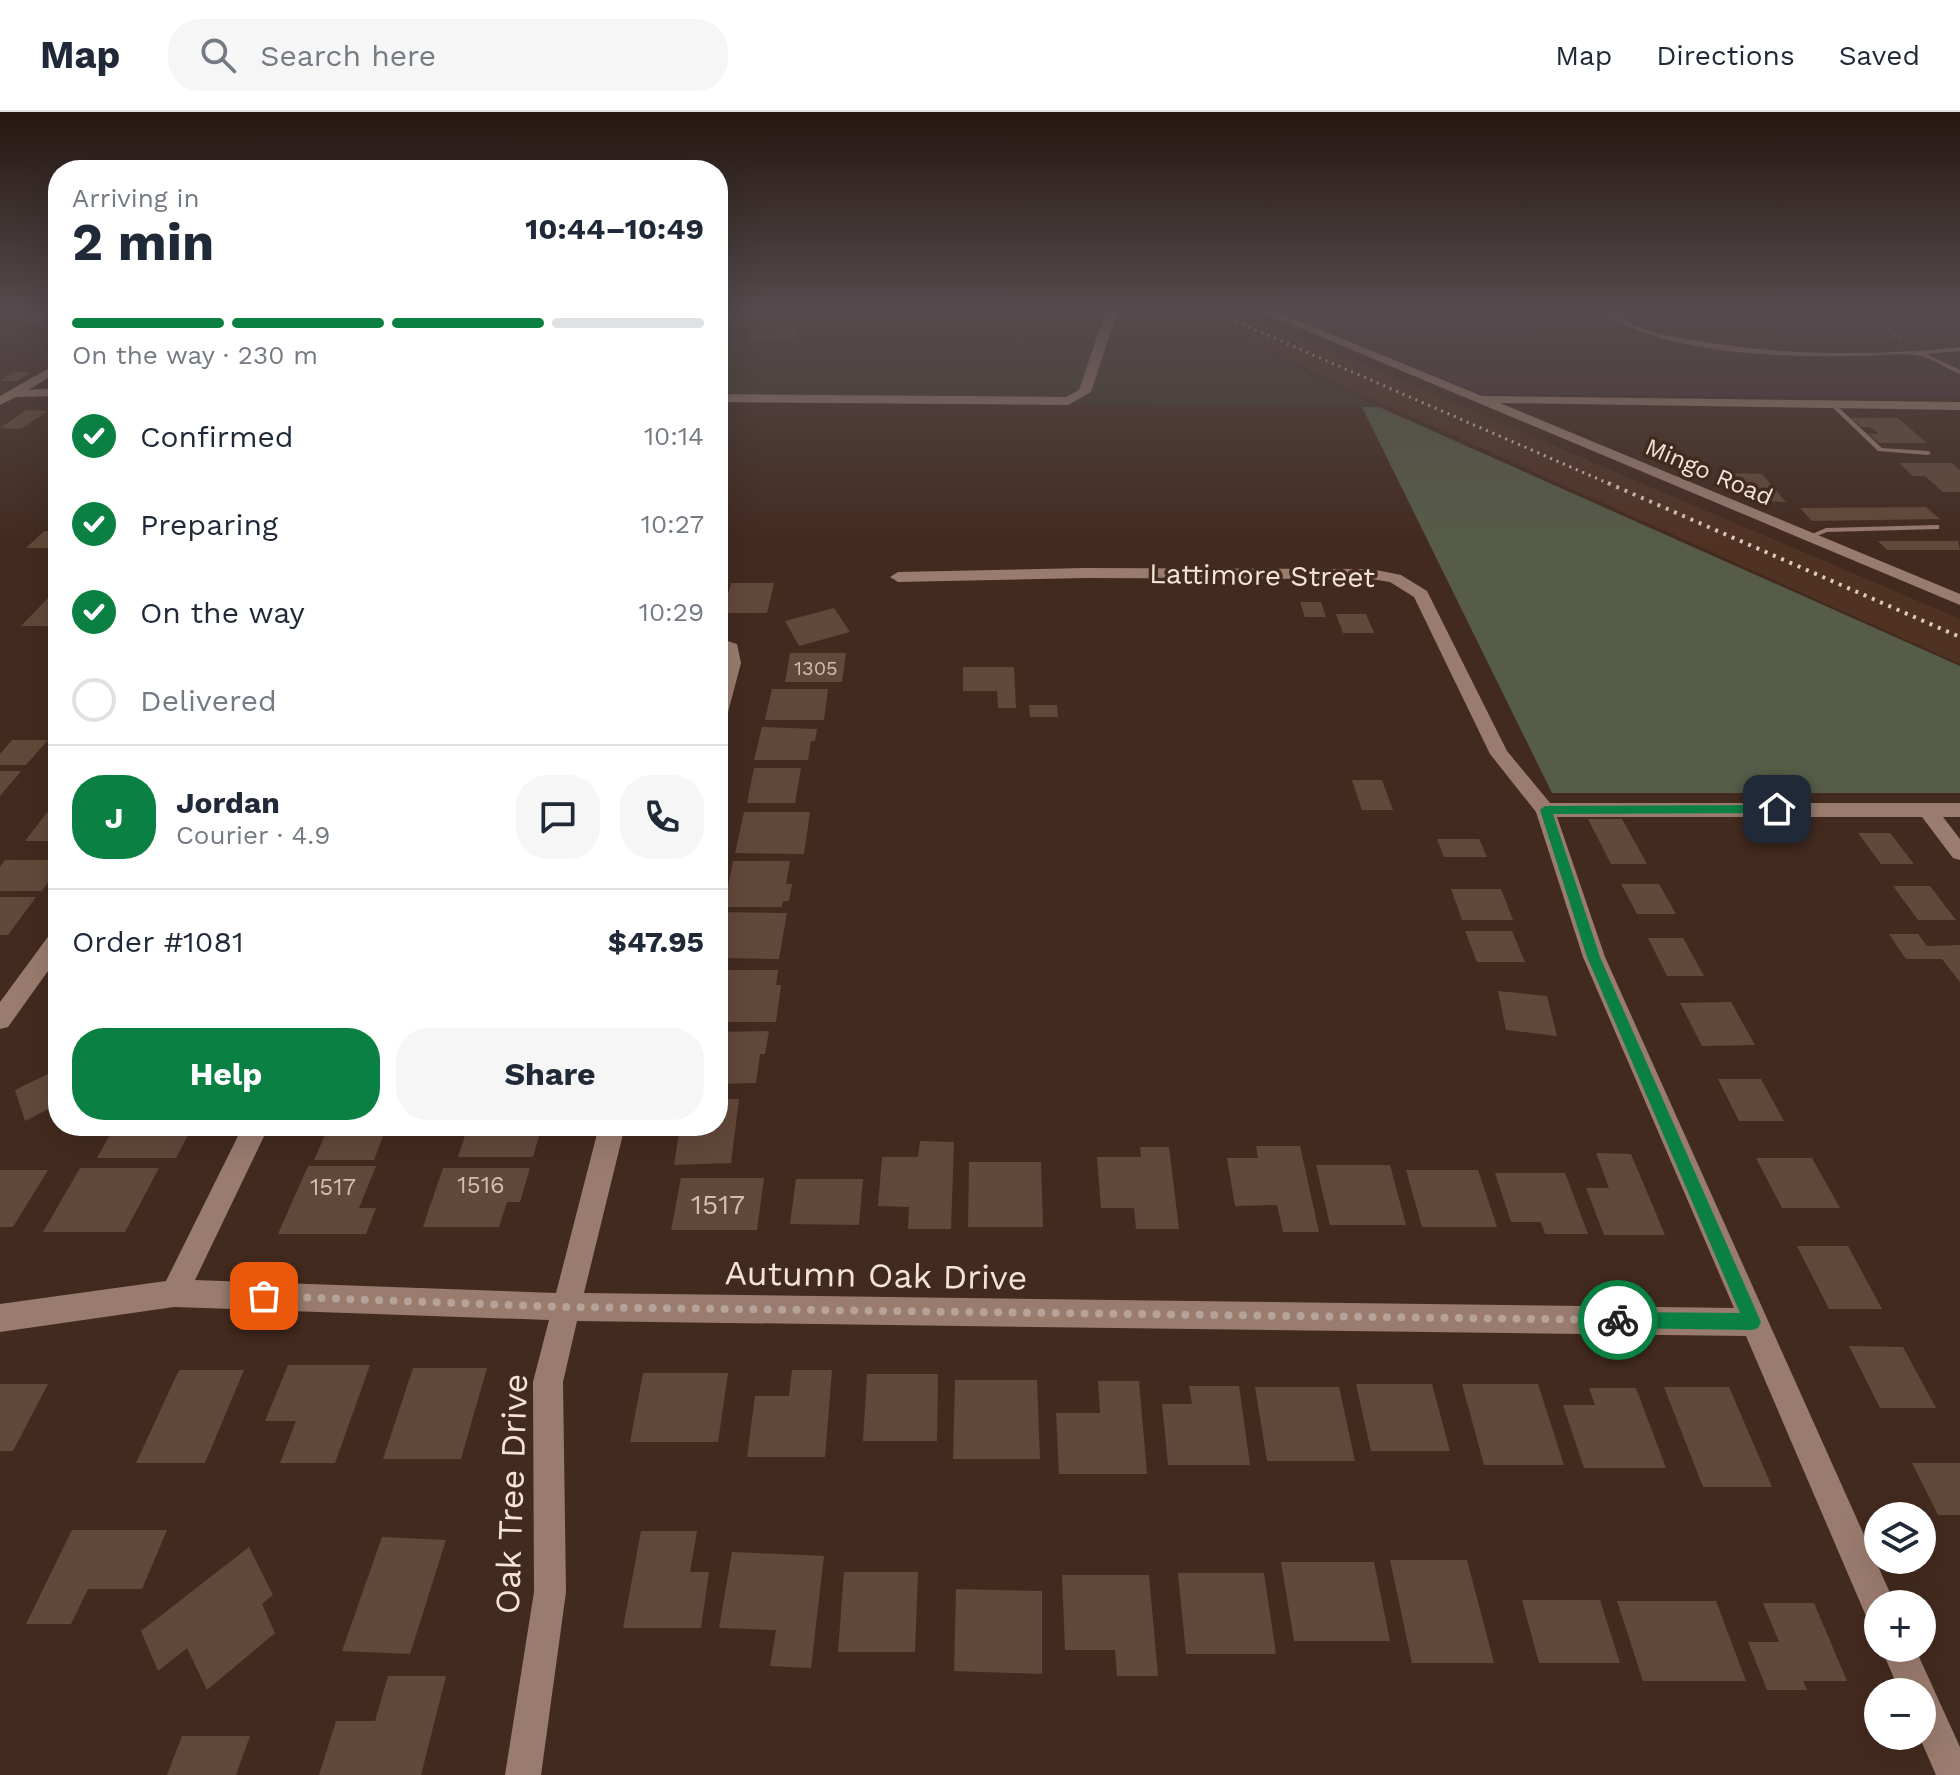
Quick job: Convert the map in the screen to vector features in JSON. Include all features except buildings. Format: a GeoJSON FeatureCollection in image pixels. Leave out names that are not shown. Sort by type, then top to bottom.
{"type":"FeatureCollection","features":[{"type":"Feature","properties":{"kind":"street"},"geometry":{"type":"LineString","coordinates":[[2,397],[26,388]]}},
{"type":"Feature","properties":{"kind":"street"},"geometry":{"type":"LineString","coordinates":[[728,398],[1068,401],[1085,392],[1086,388]]}},
{"type":"Feature","properties":{"kind":"street","name":"Mingo Road"},"geometry":{"type":"LineString","coordinates":[[1445,388],[1960,600]]}},
{"type":"Feature","properties":{"kind":"street"},"geometry":{"type":"LineString","coordinates":[[2,397],[48,393]]}},
{"type":"Feature","properties":{"kind":"street"},"geometry":{"type":"LineString","coordinates":[[1472,399],[1960,406]]}},
{"type":"Feature","properties":{"kind":"street","name":"Lattimore Street"},"geometry":{"type":"LineString","coordinates":[[898,577],[1085,573],[1371,574],[1395,578],[1421,594],[1499,754],[1545,810],[1594,957],[1872,1590]]}},
{"type":"Feature","properties":{"kind":"street"},"geometry":{"type":"LineString","coordinates":[[728,647],[731,648],[732,663],[728,678]]}},
{"type":"Feature","properties":{"kind":"street"},"geometry":{"type":"LineString","coordinates":[[1545,810],[1960,810]]}},
{"type":"Feature","properties":{"kind":"street"},"geometry":{"type":"LineString","coordinates":[[1927,810],[1960,853]]}},
{"type":"Feature","properties":{"kind":"street"},"geometry":{"type":"LineString","coordinates":[[0,1020],[48,954]]}},
{"type":"Feature","properties":{"kind":"street"},"geometry":{"type":"LineString","coordinates":[[174,1293],[251,1136]]}},
{"type":"Feature","properties":{"kind":"street","name":"Oak Tree Drive"},"geometry":{"type":"LineString","coordinates":[[523,1775],[550,1592],[548,1382],[609,1136]]}},
{"type":"Feature","properties":{"kind":"street","name":"Autumn Oak Drive"},"geometry":{"type":"LineString","coordinates":[[0,1318],[174,1293],[566,1307],[1752,1322]]}},
{"type":"Feature","properties":{"kind":"street"},"geometry":{"type":"LineString","coordinates":[[1936,1734],[1954,1775]]}},
{"type":"Feature","properties":{"kind":"lane"},"geometry":{"type":"LineString","coordinates":[[1833,405],[1880,450],[1928,453]]}},
{"type":"Feature","properties":{"kind":"lane"},"geometry":{"type":"LineString","coordinates":[[1807,538],[1826,530],[1936,527]]}},
{"type":"Feature","properties":{"kind":"shaded area"},"geometry":{"type":"Polygon","coordinates":[[[728,388],[1338,388],[1379,407],[728,402],[728,388]]]}},
{"type":"Feature","properties":{"kind":"shaded area"},"geometry":{"type":"Polygon","coordinates":[[[1347,388],[1418,388],[1960,619],[1960,664],[1347,388]]]}},
{"type":"Feature","properties":{"kind":"shaded area"},"geometry":{"type":"Polygon","coordinates":[[[1465,388],[1960,388],[1960,398],[1480,394],[1465,388]]]}},
{"type":"Feature","properties":{"kind":"green space"},"geometry":{"type":"Polygon","coordinates":[[[1362,407],[1379,407],[1960,666],[1960,793],[1552,793],[1362,407]]]}},
{"type":"Feature","properties":{"kind":"railway"},"geometry":{"type":"LineString","coordinates":[[1388,388],[1612,485]]}},
{"type":"Feature","properties":{"kind":"railway"},"geometry":{"type":"LineString","coordinates":[[1608,483],[1960,637]]}},
{"type":"Feature","properties":{"kind":"way so far"},"geometry":{"type":"LineString","coordinates":[[264,1296],[566,1307],[1618,1320]]}},
{"type":"Feature","properties":{"kind":"route"},"geometry":{"type":"LineString","coordinates":[[1618,1320],[1752,1322],[1594,957],[1545,810],[1569,807],[1777,809]]}}]}
